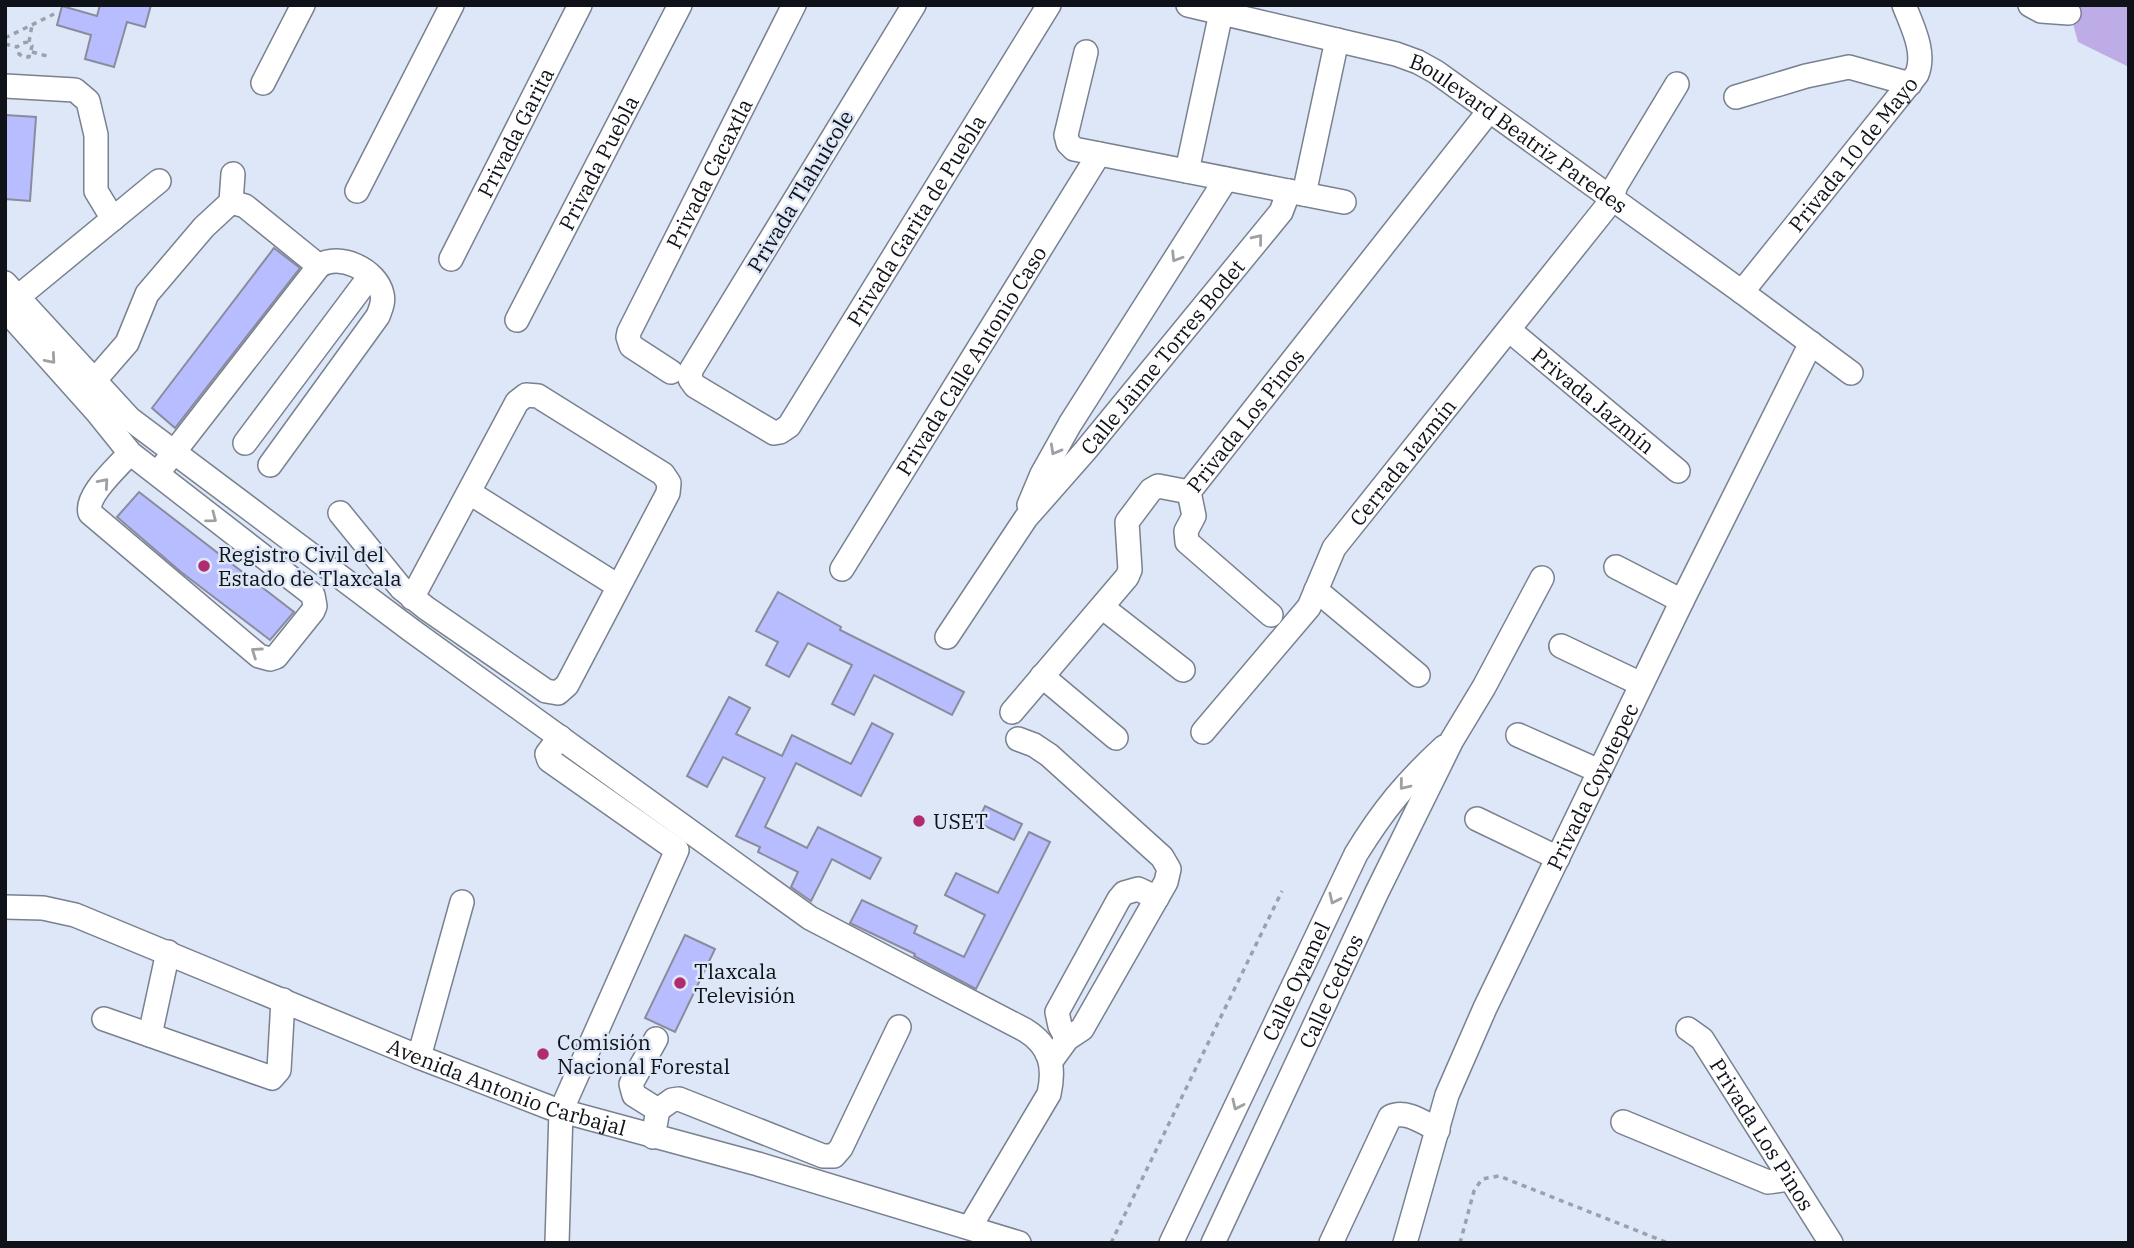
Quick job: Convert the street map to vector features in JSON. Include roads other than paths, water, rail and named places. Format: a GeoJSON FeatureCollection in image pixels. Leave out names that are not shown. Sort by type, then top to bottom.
{"type":"FeatureCollection","features":[{"type":"Feature","properties":{"kind":"street"},"geometry":{"type":"LineString","coordinates":[[262,83],[303,5]]}},
{"type":"Feature","properties":{"kind":"street"},"geometry":{"type":"LineString","coordinates":[[357,191],[452,5]]}},
{"type":"Feature","properties":{"kind":"street","name":"Privada Garita"},"geometry":{"type":"LineString","coordinates":[[451,259],[580,5]]}},
{"type":"Feature","properties":{"kind":"street","name":"Privada Puebla"},"geometry":{"type":"LineString","coordinates":[[517,320],[680,5]]}},
{"type":"Feature","properties":{"kind":"street","name":"Privada Cacaxtla"},"geometry":{"type":"LineString","coordinates":[[681,375],[635,350],[629,342],[629,332],[794,5]]}},
{"type":"Feature","properties":{"kind":"street","name":"Privada Tlahuicole"},"geometry":{"type":"LineString","coordinates":[[681,375],[691,370],[914,5]]}},
{"type":"Feature","properties":{"kind":"street","name":"Privada Garita de Puebla"},"geometry":{"type":"LineString","coordinates":[[681,375],[769,431],[780,432],[789,426],[1049,5]]}},
{"type":"Feature","properties":{"kind":"street","name":"Boulevard Beatriz Paredes"},"geometry":{"type":"LineString","coordinates":[[1188,5],[1396,54],[1418,62],[1612,198],[1851,373]]}},
{"type":"Feature","properties":{"kind":"street","name":"Privada 10 de Mayo"},"geometry":{"type":"LineString","coordinates":[[1742,292],[1910,84],[1920,67],[1915,34],[1904,5]]}},
{"type":"Feature","properties":{"kind":"street"},"geometry":{"type":"LineString","coordinates":[[2030,5],[2041,12],[2069,13]]}},
{"type":"Feature","properties":{"kind":"street"},"geometry":{"type":"LineString","coordinates":[[1187,171],[1221,13]]}},
{"type":"Feature","properties":{"kind":"street","name":"Calle Jaime Torres Bodet"},"geometry":{"type":"LineString","coordinates":[[947,637],[1026,517],[1085,451],[1297,192],[1337,40]]}},
{"type":"Feature","properties":{"kind":"street"},"geometry":{"type":"LineString","coordinates":[[1086,52],[1066,139],[1074,149],[1344,202]]}},
{"type":"Feature","properties":{"kind":"street"},"geometry":{"type":"LineString","coordinates":[[1736,97],[1806,76],[1849,67],[1910,84]]}},
{"type":"Feature","properties":{"kind":"street","name":"Cerrada Jazmín"},"geometry":{"type":"LineString","coordinates":[[1203,732],[1308,607],[1334,548],[1612,198],[1616,185],[1677,84]]}},
{"type":"Feature","properties":{"kind":"street"},"geometry":{"type":"LineString","coordinates":[[5,86],[75,90],[88,101],[96,135],[96,191],[113,219]]}},
{"type":"Feature","properties":{"kind":"street","name":"Privada Los Pinos"},"geometry":{"type":"LineString","coordinates":[[1012,712],[1129,572],[1126,527],[1129,517],[1158,486],[1189,492],[1489,111]]}},
{"type":"Feature","properties":{"kind":"street","name":"Privada Calle Antonio Caso"},"geometry":{"type":"LineString","coordinates":[[842,569],[1099,153]]}},
{"type":"Feature","properties":{"kind":"street"},"geometry":{"type":"LineString","coordinates":[[94,381],[127,343],[147,294],[204,227],[231,202],[233,174]]}},
{"type":"Feature","properties":{"kind":"street","name":"Calle Jaime Torres Bodet"},"geometry":{"type":"LineString","coordinates":[[1026,517],[1042,474],[1070,424],[1226,178]]}},
{"type":"Feature","properties":{"kind":"street"},"geometry":{"type":"LineString","coordinates":[[10,296],[159,181]]}},
{"type":"Feature","properties":{"kind":"street"},"geometry":{"type":"LineString","coordinates":[[231,202],[245,206],[318,266]]}},
{"type":"Feature","properties":{"kind":"street"},"geometry":{"type":"LineString","coordinates":[[155,475],[318,266],[330,261],[345,262],[378,283],[382,305],[377,316],[270,465]]}},
{"type":"Feature","properties":{"kind":"street"},"geometry":{"type":"LineString","coordinates":[[245,443],[370,276]]}},
{"type":"Feature","properties":{"kind":"street"},"geometry":{"type":"LineString","coordinates":[[10,296],[130,419],[411,630],[810,918],[1026,1030],[1042,1043],[1051,1061],[1052,1080],[1049,1094],[970,1227]]}},
{"type":"Feature","properties":{"kind":"street"},"geometry":{"type":"LineString","coordinates":[[10,296],[130,453],[313,595],[313,611],[276,657],[270,659],[259,656],[90,513],[89,503],[92,498],[130,453]]}},
{"type":"Feature","properties":{"kind":"street","name":"Privada Jazmín"},"geometry":{"type":"LineString","coordinates":[[1508,330],[1678,471]]}},
{"type":"Feature","properties":{"kind":"street","name":"Privada Coyotepec"},"geometry":{"type":"LineString","coordinates":[[1405,1243],[1447,1095],[1475,1030],[1641,684],[1811,343]]}},
{"type":"Feature","properties":{"kind":"street"},"geometry":{"type":"LineString","coordinates":[[340,513],[396,584],[419,603],[546,691],[558,693],[567,685],[668,493],[670,483],[663,474],[538,396],[526,395],[517,402],[470,493],[419,603],[411,630]]}},
{"type":"Feature","properties":{"kind":"street"},"geometry":{"type":"LineString","coordinates":[[1189,492],[1194,516],[1186,531],[1187,542],[1271,615]]}},
{"type":"Feature","properties":{"kind":"street"},"geometry":{"type":"LineString","coordinates":[[470,493],[618,586]]}},
{"type":"Feature","properties":{"kind":"street"},"geometry":{"type":"LineString","coordinates":[[1616,567],[1682,601]]}},
{"type":"Feature","properties":{"kind":"street"},"geometry":{"type":"LineString","coordinates":[[1452,740],[1484,687],[1542,578]]}},
{"type":"Feature","properties":{"kind":"street"},"geometry":{"type":"LineString","coordinates":[[1316,590],[1418,675]]}},
{"type":"Feature","properties":{"kind":"street"},"geometry":{"type":"LineString","coordinates":[[1102,607],[1183,670]]}},
{"type":"Feature","properties":{"kind":"street"},"geometry":{"type":"LineString","coordinates":[[1561,646],[1641,684]]}},
{"type":"Feature","properties":{"kind":"street"},"geometry":{"type":"LineString","coordinates":[[1042,676],[1116,738]]}},
{"type":"Feature","properties":{"kind":"street"},"geometry":{"type":"LineString","coordinates":[[1518,735],[1599,771]]}},
{"type":"Feature","properties":{"kind":"street"},"geometry":{"type":"LineString","coordinates":[[557,1243],[561,1111],[677,850],[549,760],[547,754],[559,737]]}},
{"type":"Feature","properties":{"kind":"street"},"geometry":{"type":"LineString","coordinates":[[1018,739],[1049,755],[1162,857],[1169,869],[1169,876],[1082,1029],[1067,1039],[1051,1061]]}},
{"type":"Feature","properties":{"kind":"street","name":"Calle Oyamel"},"geometry":{"type":"LineString","coordinates":[[1171,1243],[1356,854],[1378,818],[1411,776],[1452,740]]}},
{"type":"Feature","properties":{"kind":"street","name":"Calle Cedros"},"geometry":{"type":"LineString","coordinates":[[1213,1243],[1452,740]]}},
{"type":"Feature","properties":{"kind":"street"},"geometry":{"type":"LineString","coordinates":[[1477,819],[1558,858]]}},
{"type":"Feature","properties":{"kind":"street"},"geometry":{"type":"LineString","coordinates":[[1067,1039],[1059,1026],[1057,1012],[1119,899],[1124,893],[1138,889],[1157,898]]}},
{"type":"Feature","properties":{"kind":"street"},"geometry":{"type":"LineString","coordinates":[[419,1057],[462,902]]}},
{"type":"Feature","properties":{"kind":"street","name":"Avenida Antonio Carbajal"},"geometry":{"type":"LineString","coordinates":[[5,907],[43,908],[75,915],[419,1057],[561,1111],[758,1164],[1019,1243]]}},
{"type":"Feature","properties":{"kind":"street"},"geometry":{"type":"LineString","coordinates":[[150,1035],[168,952]]}},
{"type":"Feature","properties":{"kind":"street"},"geometry":{"type":"LineString","coordinates":[[1289,995],[1322,1010]]}},
{"type":"Feature","properties":{"kind":"street"},"geometry":{"type":"LineString","coordinates":[[104,1018],[272,1078],[279,1070],[283,1000]]}},
{"type":"Feature","properties":{"kind":"street"},"geometry":{"type":"LineString","coordinates":[[653,1137],[658,1110],[672,1100],[682,1100],[823,1156],[834,1156],[841,1149],[899,1027]]}},
{"type":"Feature","properties":{"kind":"street","name":"Privada Los Pinos"},"geometry":{"type":"LineString","coordinates":[[1688,1029],[1702,1039],[1831,1243]]}},
{"type":"Feature","properties":{"kind":"street"},"geometry":{"type":"LineString","coordinates":[[656,1039],[631,1084],[634,1095],[658,1110]]}},
{"type":"Feature","properties":{"kind":"street"},"geometry":{"type":"LineString","coordinates":[[1331,1243],[1390,1117],[1405,1114],[1438,1130]]}},
{"type":"Feature","properties":{"kind":"street"},"geometry":{"type":"LineString","coordinates":[[1623,1122],[1768,1182],[1789,1179]]}},
{"type":"Feature","properties":{"kind":"place","name":"Registro Civil del Estado de Tlaxcala"},"geometry":{"type":"Point","coordinates":[204,566]}},
{"type":"Feature","properties":{"kind":"place","name":"USET"},"geometry":{"type":"Point","coordinates":[919,821]}},
{"type":"Feature","properties":{"kind":"place","name":"Tlaxcala Televisión"},"geometry":{"type":"Point","coordinates":[680,983]}},
{"type":"Feature","properties":{"kind":"place","name":"Comisión Nacional Forestal"},"geometry":{"type":"Point","coordinates":[543,1054]}}]}
